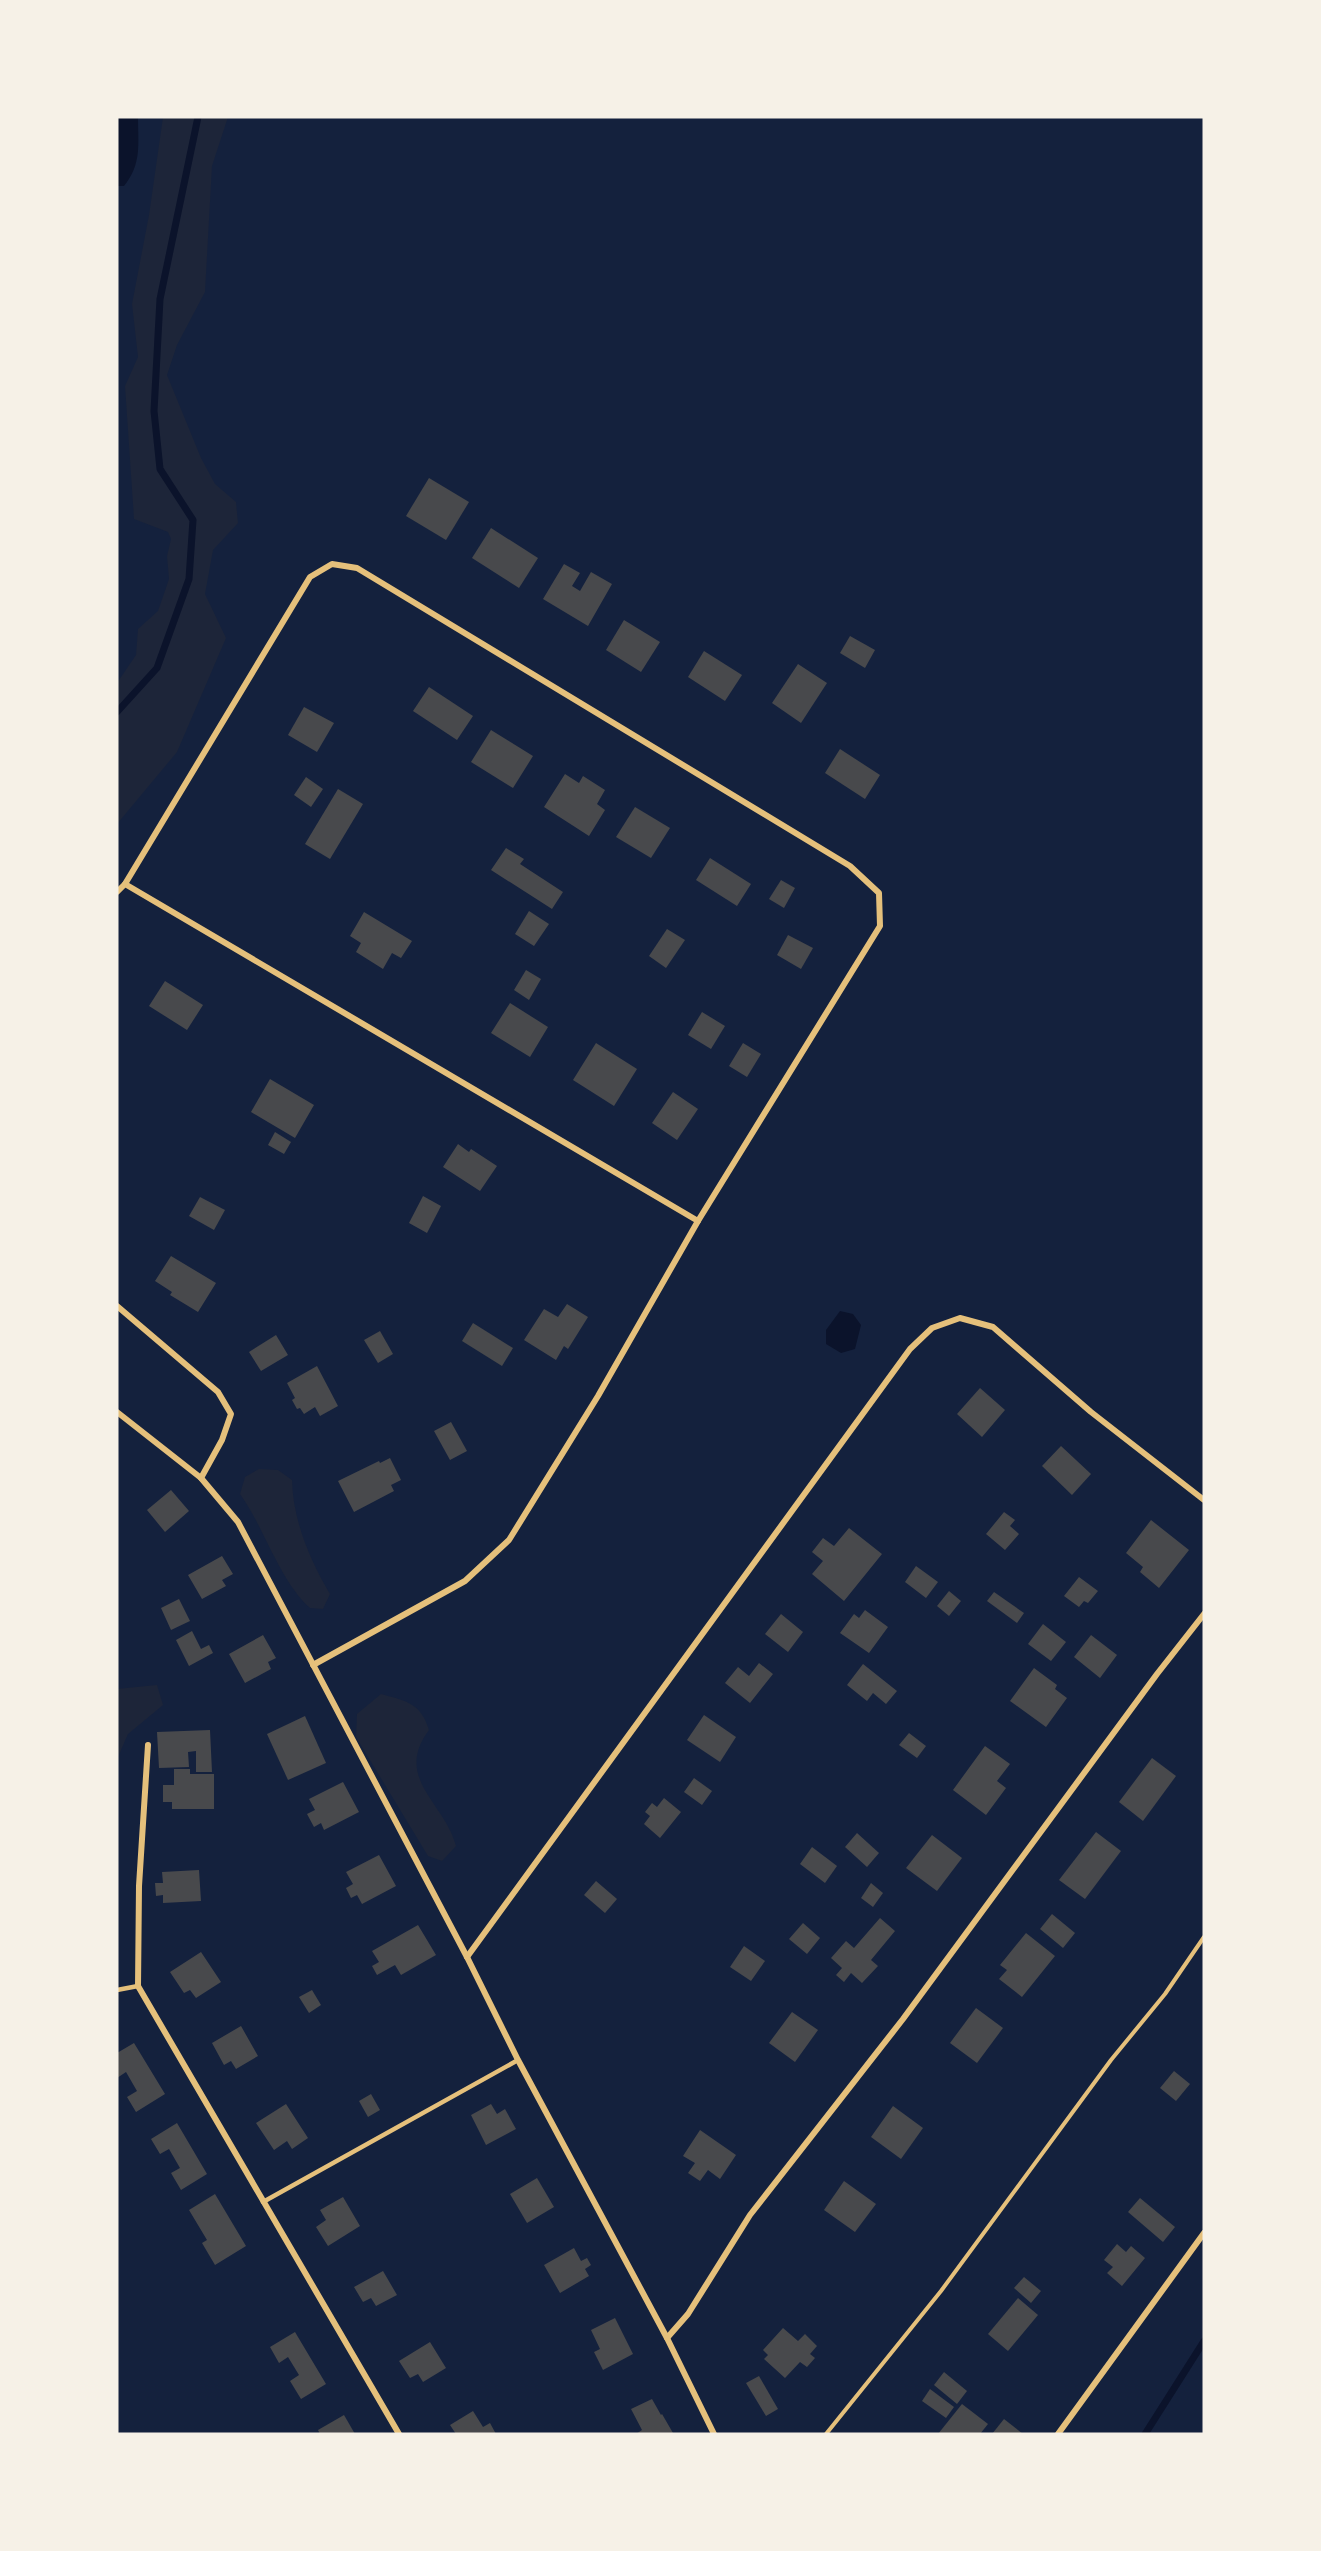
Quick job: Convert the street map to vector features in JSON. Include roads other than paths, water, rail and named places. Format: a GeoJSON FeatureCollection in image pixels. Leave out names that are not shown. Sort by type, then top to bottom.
{"type":"FeatureCollection","features":[{"type":"Feature","properties":{"kind":"street"},"geometry":{"type":"LineString","coordinates":[[117,892],[125,884],[310,577],[332,564],[357,568],[368,574],[850,866],[879,893],[880,926],[698,1221],[597,1396],[509,1540],[465,1581],[313,1665]]}},
{"type":"Feature","properties":{"kind":"street"},"geometry":{"type":"LineString","coordinates":[[125,884],[698,1221]]}},
{"type":"Feature","properties":{"kind":"street"},"geometry":{"type":"LineString","coordinates":[[117,1306],[218,1392],[231,1414],[222,1440],[201,1478]]}},
{"type":"Feature","properties":{"kind":"street"},"geometry":{"type":"LineString","coordinates":[[467,1957],[910,1349],[932,1328],[960,1318],[993,1326],[1090,1412],[1204,1500]]}},
{"type":"Feature","properties":{"kind":"street"},"geometry":{"type":"LineString","coordinates":[[117,1412],[201,1478],[238,1522],[467,1957],[518,2060],[667,2338],[714,2434]]}},
{"type":"Feature","properties":{"kind":"street"},"geometry":{"type":"LineString","coordinates":[[667,2338],[688,2314],[750,2215],[903,2019],[1157,1674],[1204,1614]]}},
{"type":"Feature","properties":{"kind":"street"},"geometry":{"type":"LineString","coordinates":[[148,1745],[140,1886],[138,1986],[399,2434]]}},
{"type":"Feature","properties":{"kind":"street"},"geometry":{"type":"LineString","coordinates":[[1058,2434],[1204,2233]]}},
{"type":"Feature","properties":{"kind":"lane"},"geometry":{"type":"LineString","coordinates":[[117,1990],[138,1986]]}},
{"type":"Feature","properties":{"kind":"lane"},"geometry":{"type":"LineString","coordinates":[[263,2202],[518,2060]]}},
{"type":"Feature","properties":{"kind":"waterway"},"geometry":{"type":"LineString","coordinates":[[117,712],[157,668],[189,579],[193,520],[160,469],[154,411],[160,299],[198,117]]}},
{"type":"Feature","properties":{"kind":"waterway"},"geometry":{"type":"LineString","coordinates":[[1145,2434],[1204,2341]]}}]}
